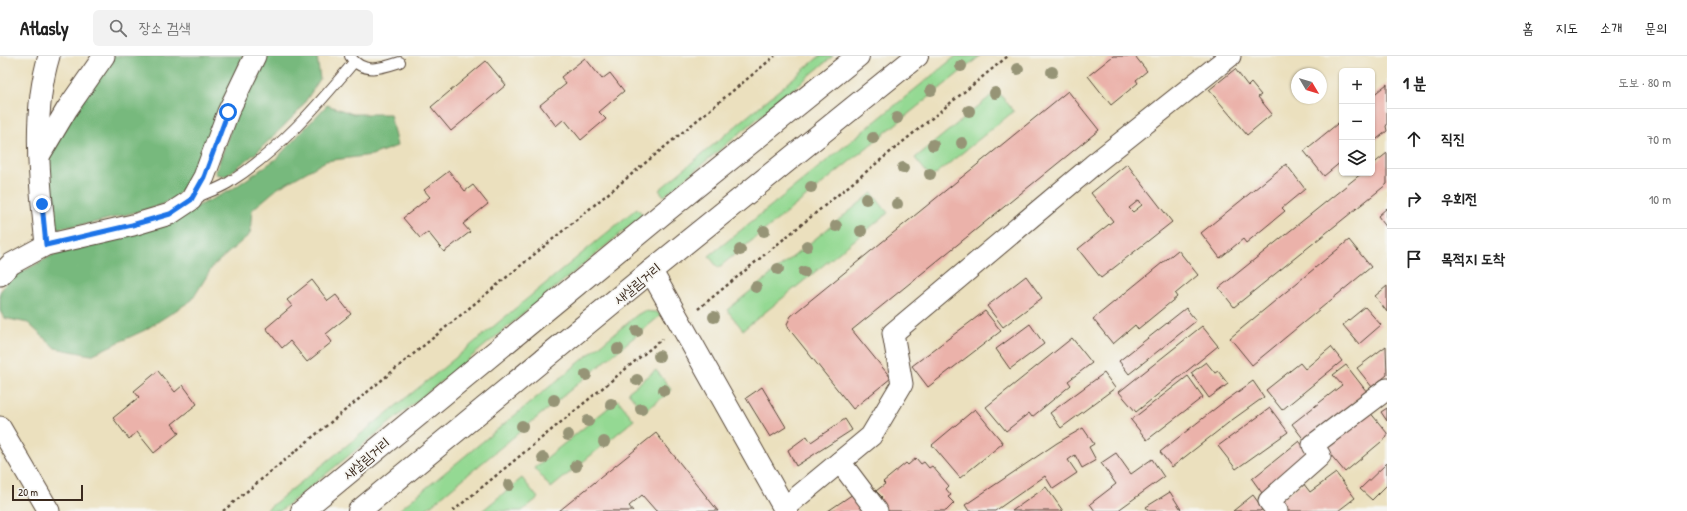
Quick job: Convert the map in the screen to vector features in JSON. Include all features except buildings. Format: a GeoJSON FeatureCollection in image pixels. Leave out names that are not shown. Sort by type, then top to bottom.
{"type":"FeatureCollection","features":[{"type":"Feature","properties":{"kind":"main road","name":"새살림거리"},"geometry":{"type":"LineString","coordinates":[[302,511],[653,221],[858,56]]}},
{"type":"Feature","properties":{"kind":"main road","name":"새살림거리"},"geometry":{"type":"LineString","coordinates":[[359,511],[651,271],[917,56]]}},
{"type":"Feature","properties":{"kind":"main road"},"geometry":{"type":"LineString","coordinates":[[651,271],[785,509]]}},
{"type":"Feature","properties":{"kind":"street"},"geometry":{"type":"LineString","coordinates":[[46,245],[38,158],[41,99],[49,56]]}},
{"type":"Feature","properties":{"kind":"street"},"geometry":{"type":"LineString","coordinates":[[38,158],[67,109],[104,56]]}},
{"type":"Feature","properties":{"kind":"street"},"geometry":{"type":"LineString","coordinates":[[0,275],[11,264],[46,245],[132,225],[170,214],[191,200],[204,177],[228,112],[255,56]]}},
{"type":"Feature","properties":{"kind":"street"},"geometry":{"type":"LineString","coordinates":[[785,509],[871,436],[902,384],[893,333],[1093,165],[1230,56]]}},
{"type":"Feature","properties":{"kind":"street"},"geometry":{"type":"LineString","coordinates":[[1277,511],[1270,501],[1320,456],[1313,445],[1387,389]]}},
{"type":"Feature","properties":{"kind":"street"},"geometry":{"type":"LineString","coordinates":[[0,427],[49,511]]}},
{"type":"Feature","properties":{"kind":"street"},"geometry":{"type":"LineString","coordinates":[[840,462],[877,511]]}},
{"type":"Feature","properties":{"kind":"lane"},"geometry":{"type":"LineString","coordinates":[[191,200],[228,183],[269,154],[326,94],[352,59],[364,68],[378,70],[400,62]]}},
{"type":"Feature","properties":{"kind":"path"},"geometry":{"type":"LineString","coordinates":[[223,511],[775,56]]}},
{"type":"Feature","properties":{"kind":"path"},"geometry":{"type":"LineString","coordinates":[[453,511],[1008,56]]}},
{"type":"Feature","properties":{"kind":"green space"},"geometry":{"type":"Polygon","coordinates":[[[113,56],[244,56],[191,177],[177,196],[159,206],[93,223],[54,229],[45,156],[113,56]]]}},
{"type":"Feature","properties":{"kind":"green space"},"geometry":{"type":"Polygon","coordinates":[[[265,56],[317,56],[320,79],[299,111],[256,153],[226,176],[215,174],[233,123],[265,56]]]}},
{"type":"Feature","properties":{"kind":"green space"},"geometry":{"type":"Polygon","coordinates":[[[820,56],[833,56],[664,196],[659,190],[820,56]]]}},
{"type":"Feature","properties":{"kind":"green space"},"geometry":{"type":"Polygon","coordinates":[[[956,56],[980,56],[718,268],[709,256],[956,56]]]}},
{"type":"Feature","properties":{"kind":"green space"},"geometry":{"type":"Polygon","coordinates":[[[997,91],[1014,111],[931,178],[915,158],[997,91]]]}},
{"type":"Feature","properties":{"kind":"green space"},"geometry":{"type":"Polygon","coordinates":[[[327,105],[353,114],[390,114],[397,146],[372,155],[326,161],[278,188],[252,210],[250,234],[213,266],[192,300],[145,330],[91,355],[55,348],[28,323],[4,318],[0,311],[0,292],[9,279],[53,255],[100,243],[196,207],[231,190],[276,159],[327,105]]]}},
{"type":"Feature","properties":{"kind":"green space"},"geometry":{"type":"Polygon","coordinates":[[[872,193],[888,213],[743,330],[727,310],[872,193]]]}},
{"type":"Feature","properties":{"kind":"green space"},"geometry":{"type":"Polygon","coordinates":[[[637,208],[643,215],[448,376],[280,511],[265,511],[442,369],[637,208]]]}},
{"type":"Feature","properties":{"kind":"green space"},"geometry":{"type":"Polygon","coordinates":[[[644,311],[656,312],[661,315],[424,511],[398,511],[637,315],[644,311]]]}},
{"type":"Feature","properties":{"kind":"green space"},"geometry":{"type":"Polygon","coordinates":[[[656,370],[672,390],[644,412],[628,392],[656,370]]]}},
{"type":"Feature","properties":{"kind":"green space"},"geometry":{"type":"Polygon","coordinates":[[[618,400],[634,420],[551,488],[534,468],[618,400]]]}},
{"type":"Feature","properties":{"kind":"green space"},"geometry":{"type":"Polygon","coordinates":[[[522,478],[538,498],[522,511],[482,511],[522,478]]]}},
{"type":"Feature","properties":{"kind":"route"},"geometry":{"type":"LineString","coordinates":[[42,204],[46,245],[132,225],[170,214],[191,200],[204,177],[228,112]]}}]}
